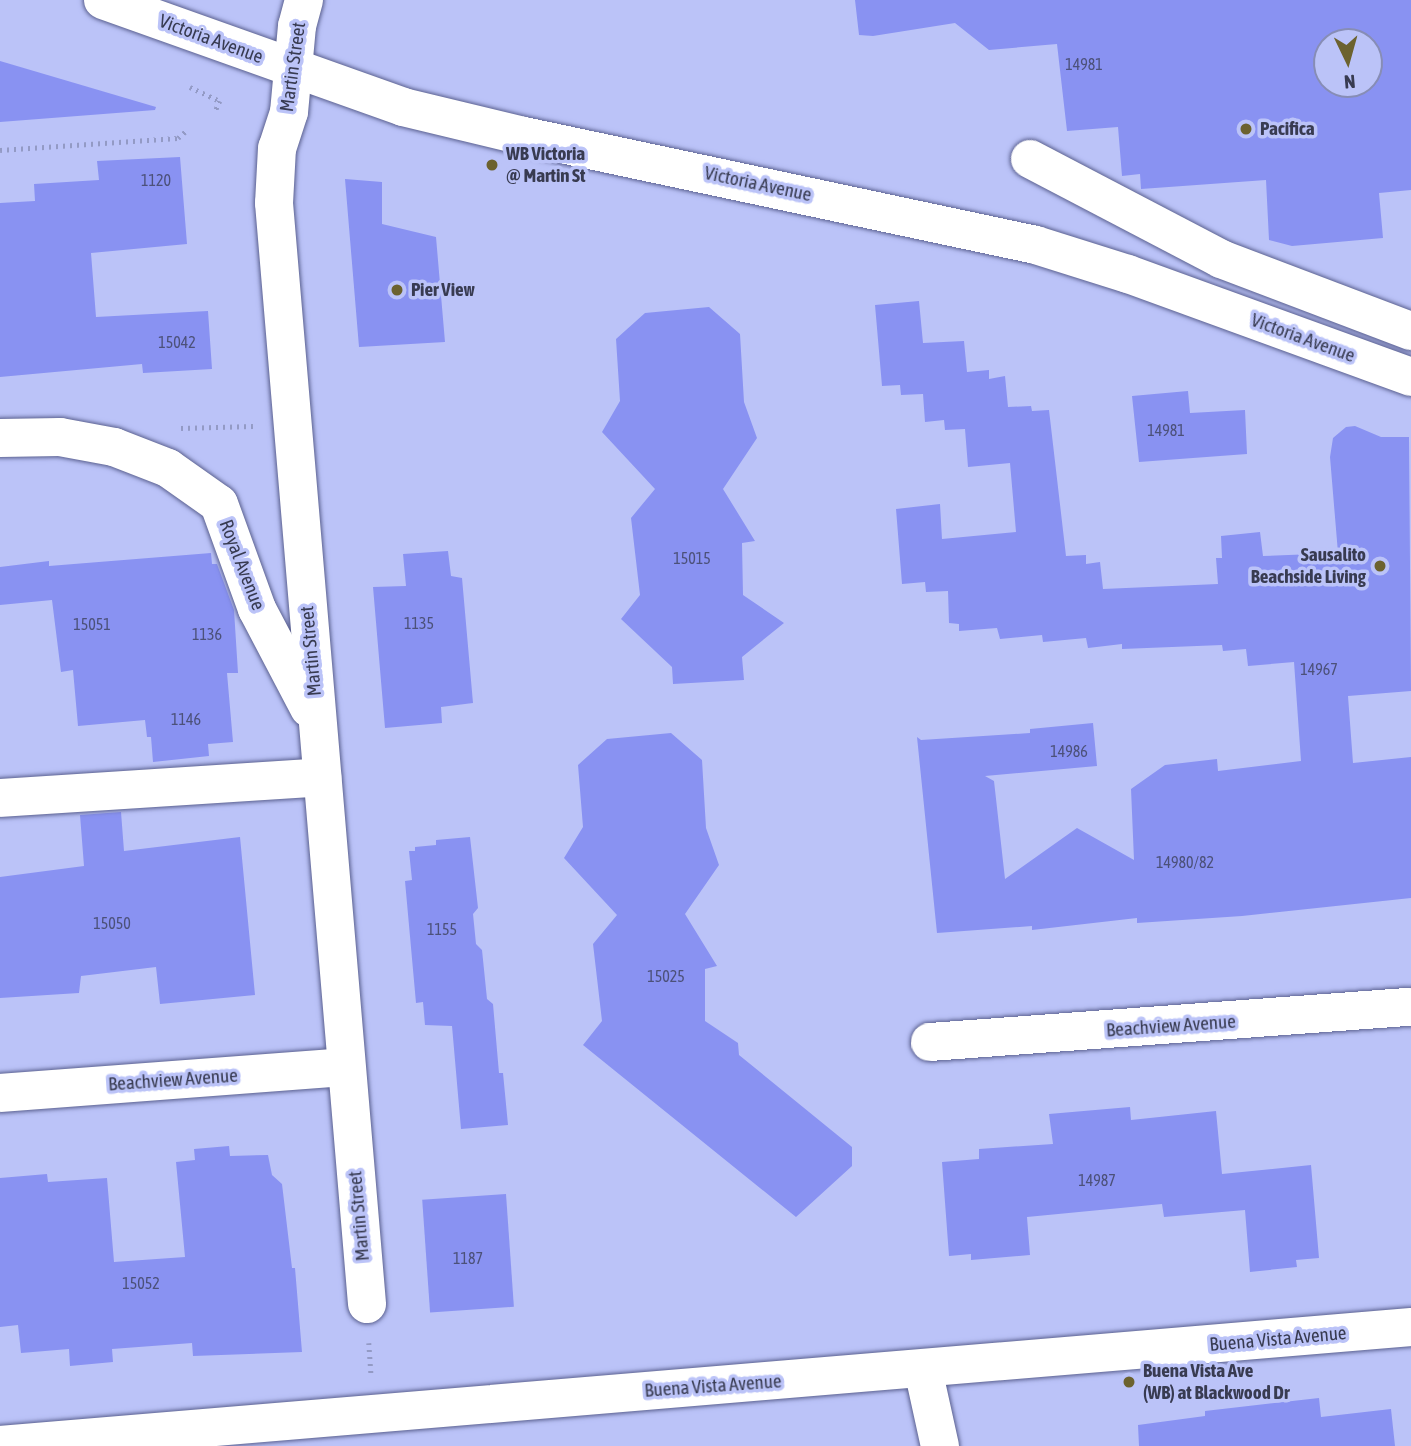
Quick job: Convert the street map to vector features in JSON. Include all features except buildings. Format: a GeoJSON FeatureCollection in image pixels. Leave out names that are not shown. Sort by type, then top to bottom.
{"type":"FeatureCollection","features":[{"type":"Feature","properties":{"kind":"street","name":"Victoria Avenue"},"geometry":{"type":"LineString","coordinates":[[103,0],[403,107],[524,136],[1036,245],[1128,274],[1411,377]]}},
{"type":"Feature","properties":{"kind":"street","name":"Martin Street"},"geometry":{"type":"LineString","coordinates":[[304,0],[297,26],[289,112],[277,148],[274,202],[367,1304]]}},
{"type":"Feature","properties":{"kind":"street"},"geometry":{"type":"LineString","coordinates":[[1030,159],[1221,259],[1411,331]]}},
{"type":"Feature","properties":{"kind":"street","name":"Royal Avenue"},"geometry":{"type":"LineString","coordinates":[[0,438],[60,437],[114,447],[168,468],[219,504],[257,608],[317,722]]}},
{"type":"Feature","properties":{"kind":"street"},"geometry":{"type":"LineString","coordinates":[[0,798],[322,777]]}},
{"type":"Feature","properties":{"kind":"street","name":"Beachview Avenue"},"geometry":{"type":"LineString","coordinates":[[930,1042],[1411,1007]]}},
{"type":"Feature","properties":{"kind":"street","name":"Beachview Avenue"},"geometry":{"type":"LineString","coordinates":[[0,1093],[345,1067]]}},
{"type":"Feature","properties":{"kind":"street","name":"Buena Vista Avenue"},"geometry":{"type":"LineString","coordinates":[[5,1443],[317,1432],[923,1369],[1411,1327]]}},
{"type":"Feature","properties":{"kind":"street"},"geometry":{"type":"LineString","coordinates":[[923,1369],[940,1446]]}},
{"type":"Feature","properties":{"kind":"path"},"geometry":{"type":"LineString","coordinates":[[190,87],[220,101],[216,110]]}},
{"type":"Feature","properties":{"kind":"path"},"geometry":{"type":"LineString","coordinates":[[0,150],[178,138],[186,131]]}},
{"type":"Feature","properties":{"kind":"path"},"geometry":{"type":"LineString","coordinates":[[177,428],[264,425]]}},
{"type":"Feature","properties":{"kind":"place","name":"Pacifica"},"geometry":{"type":"Point","coordinates":[1246,129]}},
{"type":"Feature","properties":{"kind":"place","name":"WB Victoria @ Martin St"},"geometry":{"type":"Point","coordinates":[492,165]}},
{"type":"Feature","properties":{"kind":"place","name":"Pier View"},"geometry":{"type":"Point","coordinates":[397,290]}},
{"type":"Feature","properties":{"kind":"place","name":"Sausalito Beachside Living"},"geometry":{"type":"Point","coordinates":[1380,566]}},
{"type":"Feature","properties":{"kind":"place","name":"Buena Vista Ave (WB) at Blackwood Dr"},"geometry":{"type":"Point","coordinates":[1129,1382]}}]}
